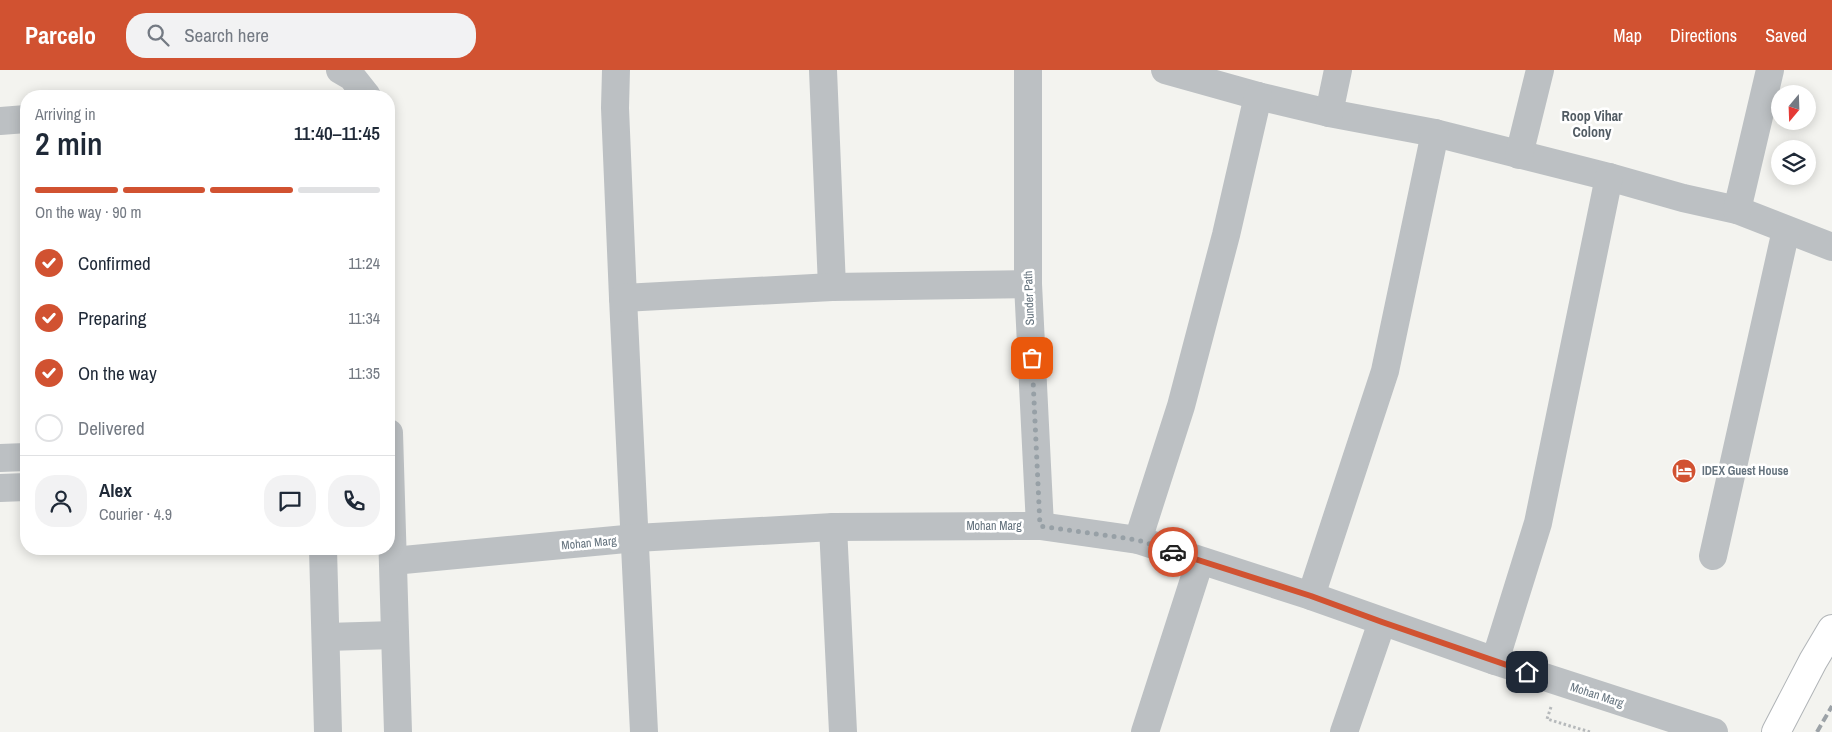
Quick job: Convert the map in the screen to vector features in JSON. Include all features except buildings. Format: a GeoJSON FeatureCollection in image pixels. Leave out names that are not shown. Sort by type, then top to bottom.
{"type":"FeatureCollection","features":[{"type":"Feature","properties":{"kind":"main road"},"geometry":{"type":"LineString","coordinates":[[1776,732],[1832,629]]}},
{"type":"Feature","properties":{"kind":"street"},"geometry":{"type":"LineString","coordinates":[[340,70],[352,77],[362,90]]}},
{"type":"Feature","properties":{"kind":"street"},"geometry":{"type":"LineString","coordinates":[[616,70],[615,108],[623,298],[644,732]]}},
{"type":"Feature","properties":{"kind":"street"},"geometry":{"type":"LineString","coordinates":[[823,70],[832,287]]}},
{"type":"Feature","properties":{"kind":"street","name":"Sunder Path"},"geometry":{"type":"LineString","coordinates":[[1028,70],[1028,284],[1040,526]]}},
{"type":"Feature","properties":{"kind":"street"},"geometry":{"type":"LineString","coordinates":[[1329,113],[1338,70]]}},
{"type":"Feature","properties":{"kind":"street"},"geometry":{"type":"LineString","coordinates":[[1520,155],[1540,70]]}},
{"type":"Feature","properties":{"kind":"street"},"geometry":{"type":"LineString","coordinates":[[1737,210],[1770,70]]}},
{"type":"Feature","properties":{"kind":"street"},"geometry":{"type":"LineString","coordinates":[[1170,71],[1258,96],[1329,113],[1435,133],[1609,177],[1683,198],[1737,210],[1832,247]]}},
{"type":"Feature","properties":{"kind":"street"},"geometry":{"type":"LineString","coordinates":[[1138,540],[1181,406],[1226,235],[1258,96]]}},
{"type":"Feature","properties":{"kind":"street"},"geometry":{"type":"LineString","coordinates":[[0,121],[20,119]]}},
{"type":"Feature","properties":{"kind":"street"},"geometry":{"type":"LineString","coordinates":[[1311,596],[1385,371],[1435,133]]}},
{"type":"Feature","properties":{"kind":"street"},"geometry":{"type":"LineString","coordinates":[[1496,662],[1538,523],[1609,177]]}},
{"type":"Feature","properties":{"kind":"street"},"geometry":{"type":"LineString","coordinates":[[1713,556],[1786,230]]}},
{"type":"Feature","properties":{"kind":"street"},"geometry":{"type":"LineString","coordinates":[[623,298],[832,287],[1028,284]]}},
{"type":"Feature","properties":{"kind":"street"},"geometry":{"type":"LineString","coordinates":[[0,458],[20,457]]}},
{"type":"Feature","properties":{"kind":"street"},"geometry":{"type":"LineString","coordinates":[[0,488],[20,487]]}},
{"type":"Feature","properties":{"kind":"street"},"geometry":{"type":"LineString","coordinates":[[833,526],[843,732]]}},
{"type":"Feature","properties":{"kind":"street","name":"Mohan Marg"},"geometry":{"type":"LineString","coordinates":[[393,561],[636,538],[833,526],[1040,526],[1138,540],[1311,596],[1496,662],[1714,732]]}},
{"type":"Feature","properties":{"kind":"street"},"geometry":{"type":"LineString","coordinates":[[323,555],[328,732]]}},
{"type":"Feature","properties":{"kind":"street"},"geometry":{"type":"LineString","coordinates":[[393,555],[398,732]]}},
{"type":"Feature","properties":{"kind":"street"},"geometry":{"type":"LineString","coordinates":[[1144,732],[1200,561]]}},
{"type":"Feature","properties":{"kind":"street"},"geometry":{"type":"LineString","coordinates":[[1344,732],[1382,622]]}},
{"type":"Feature","properties":{"kind":"street"},"geometry":{"type":"LineString","coordinates":[[326,637],[395,635]]}},
{"type":"Feature","properties":{"kind":"railway"},"geometry":{"type":"LineString","coordinates":[[1817,732],[1832,706]]}},
{"type":"Feature","properties":{"kind":"way so far"},"geometry":{"type":"LineString","coordinates":[[1032,358],[1040,526],[1138,540],[1173,552]]}},
{"type":"Feature","properties":{"kind":"place","name":"IDEX Guest House"},"geometry":{"type":"Point","coordinates":[1684,471]}},
{"type":"Feature","properties":{"kind":"district","name":"Roop Vihar Colony"},"geometry":{"type":"Point","coordinates":[1592,124]}},
{"type":"Feature","properties":{"kind":"route"},"geometry":{"type":"LineString","coordinates":[[1173,552],[1311,596],[1527,672]]}}]}
